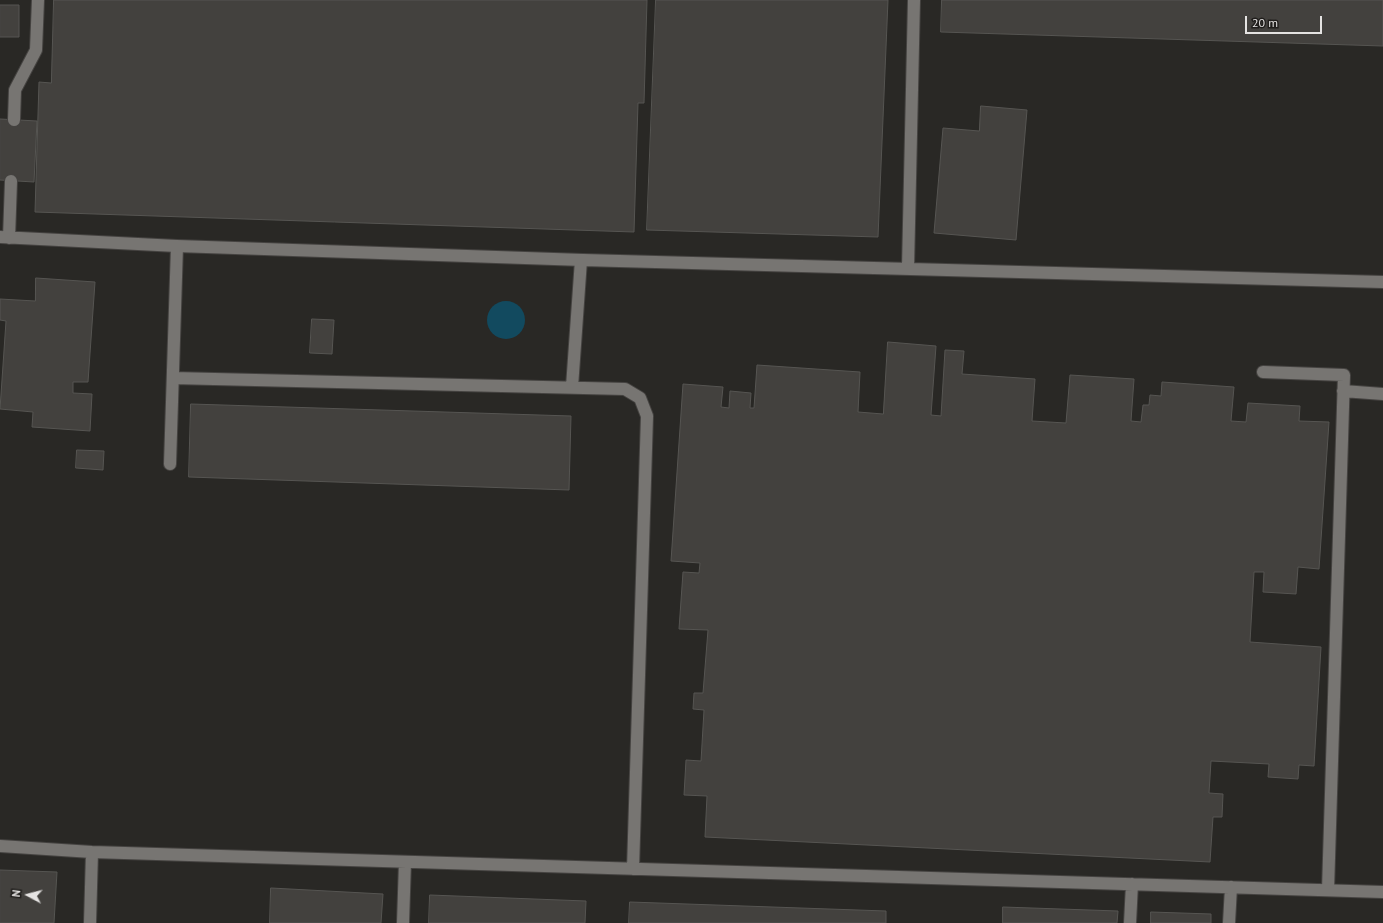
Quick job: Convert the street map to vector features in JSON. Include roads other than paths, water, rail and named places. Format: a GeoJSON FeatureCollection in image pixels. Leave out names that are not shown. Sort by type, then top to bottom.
{"type":"FeatureCollection","features":[{"type":"Feature","properties":{"kind":"lane"},"geometry":{"type":"LineString","coordinates":[[14,120],[15,90],[36,50],[38,0]]}},
{"type":"Feature","properties":{"kind":"lane"},"geometry":{"type":"LineString","coordinates":[[908,268],[914,0]]}},
{"type":"Feature","properties":{"kind":"lane"},"geometry":{"type":"LineString","coordinates":[[11,181],[4,237],[177,246],[581,260],[1383,282]]}},
{"type":"Feature","properties":{"kind":"lane"},"geometry":{"type":"LineString","coordinates":[[170,464],[177,246]]}},
{"type":"Feature","properties":{"kind":"lane"},"geometry":{"type":"LineString","coordinates":[[572,387],[581,260]]}},
{"type":"Feature","properties":{"kind":"lane"},"geometry":{"type":"LineString","coordinates":[[1263,372],[1344,375],[1328,890]]}},
{"type":"Feature","properties":{"kind":"lane"},"geometry":{"type":"LineString","coordinates":[[173,378],[625,389],[640,398],[647,416],[633,869]]}},
{"type":"Feature","properties":{"kind":"lane"},"geometry":{"type":"LineString","coordinates":[[1343,391],[1383,394]]}},
{"type":"Feature","properties":{"kind":"lane"},"geometry":{"type":"LineString","coordinates":[[0,846],[92,852],[1383,892]]}},
{"type":"Feature","properties":{"kind":"lane"},"geometry":{"type":"LineString","coordinates":[[90,923],[92,852]]}},
{"type":"Feature","properties":{"kind":"lane"},"geometry":{"type":"LineString","coordinates":[[403,923],[405,862]]}},
{"type":"Feature","properties":{"kind":"lane"},"geometry":{"type":"LineString","coordinates":[[1130,923],[1132,884]]}},
{"type":"Feature","properties":{"kind":"lane"},"geometry":{"type":"LineString","coordinates":[[1230,923],[1231,887]]}},
{"type":"Feature","properties":{"kind":"water"},"geometry":{"type":"Polygon","coordinates":[[[502,301],[510,301],[520,306],[524,313],[524,327],[520,334],[510,339],[502,339],[492,334],[490,331],[487,324],[487,316],[492,306],[495,304],[502,301]]]}}]}
